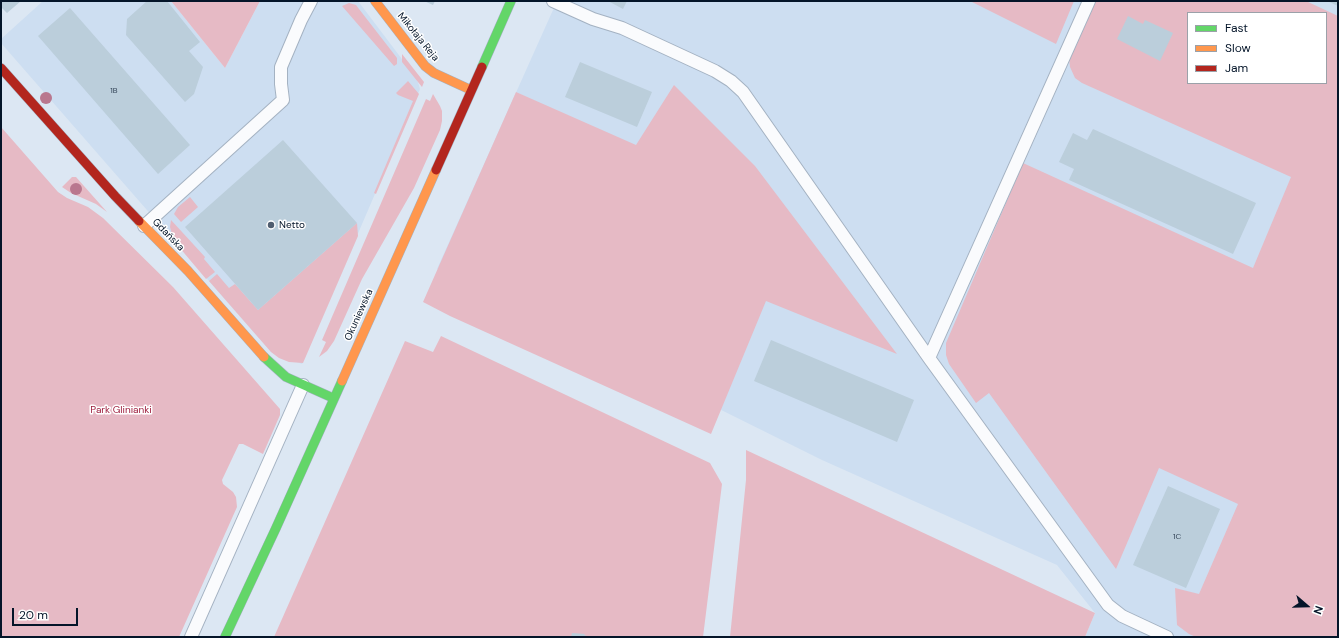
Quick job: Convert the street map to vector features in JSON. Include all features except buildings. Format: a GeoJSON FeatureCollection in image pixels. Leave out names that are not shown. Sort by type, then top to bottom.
{"type":"FeatureCollection","features":[{"type":"Feature","properties":{"kind":"main road","name":"Mikołaja Reja"},"geometry":{"type":"LineString","coordinates":[[375,1],[434,73],[471,90]]}},
{"type":"Feature","properties":{"kind":"main road","name":"Okuniewska"},"geometry":{"type":"LineString","coordinates":[[226,637],[511,1]]}},
{"type":"Feature","properties":{"kind":"main road","name":"Gdańska"},"geometry":{"type":"LineString","coordinates":[[1,68],[115,196],[188,271],[265,359],[286,376],[333,398]]}},
{"type":"Feature","properties":{"kind":"lane"},"geometry":{"type":"LineString","coordinates":[[144,226],[283,100],[281,67],[301,20],[312,1]]}},
{"type":"Feature","properties":{"kind":"lane"},"geometry":{"type":"LineString","coordinates":[[553,1],[593,19],[622,28],[702,65],[730,81],[743,92],[929,358],[1108,605],[1122,616],[1167,637]]}},
{"type":"Feature","properties":{"kind":"lane"},"geometry":{"type":"LineString","coordinates":[[929,358],[1089,1]]}},
{"type":"Feature","properties":{"kind":"lane"},"geometry":{"type":"LineString","coordinates":[[191,637],[303,385]]}},
{"type":"Feature","properties":{"kind":"shaded area"},"geometry":{"type":"Polygon","coordinates":[[[43,1],[171,1],[225,68],[260,1],[358,1],[417,79],[420,89],[302,364],[271,352],[1,43],[1,39],[43,1]]]}},
{"type":"Feature","properties":{"kind":"shaded area"},"geometry":{"type":"Polygon","coordinates":[[[557,1],[1338,1],[1338,637],[1085,637],[1095,613],[1057,565],[822,460],[437,269],[557,1]]]}},
{"type":"Feature","properties":{"kind":"green space"},"geometry":{"type":"Polygon","coordinates":[[[171,1],[260,1],[225,68],[171,1]]]}},
{"type":"Feature","properties":{"kind":"green space"},"geometry":{"type":"Polygon","coordinates":[[[970,1],[1074,1],[1056,44],[970,1]]]}},
{"type":"Feature","properties":{"kind":"green space"},"geometry":{"type":"Polygon","coordinates":[[[1094,1],[1306,1],[1338,16],[1338,637],[1196,637],[1189,634],[1177,625],[1175,588],[1199,594],[1238,504],[1159,468],[1116,569],[989,393],[976,403],[949,364],[946,355],[946,343],[1023,163],[1253,268],[1291,177],[1082,83],[1075,78],[1070,67],[1069,58],[1094,1]]]}},
{"type":"Feature","properties":{"kind":"green space"},"geometry":{"type":"Polygon","coordinates":[[[349,3],[356,5],[397,58],[397,64],[394,66],[342,6],[349,3]]]}},
{"type":"Feature","properties":{"kind":"green space"},"geometry":{"type":"Polygon","coordinates":[[[402,54],[424,82],[422,87],[402,62],[402,54]]]}},
{"type":"Feature","properties":{"kind":"green space"},"geometry":{"type":"Polygon","coordinates":[[[408,81],[419,94],[376,194],[374,193],[413,101],[396,93],[408,81]]]}},
{"type":"Feature","properties":{"kind":"green space"},"geometry":{"type":"Polygon","coordinates":[[[674,85],[755,166],[897,354],[766,301],[711,434],[450,316],[423,302],[516,92],[636,145],[674,85]]]}},
{"type":"Feature","properties":{"kind":"green space"},"geometry":{"type":"Polygon","coordinates":[[[433,94],[442,111],[440,130],[414,188],[362,279],[334,341],[327,351],[319,357],[326,342],[322,340],[426,99],[430,101],[433,94]]]}},
{"type":"Feature","properties":{"kind":"green space","name":"Park Glinianki"},"geometry":{"type":"Polygon","coordinates":[[[1,127],[58,192],[67,198],[88,207],[103,218],[173,287],[280,409],[280,415],[263,454],[243,444],[239,444],[222,480],[223,484],[233,492],[236,497],[237,507],[179,637],[1,637],[1,127]]]}},
{"type":"Feature","properties":{"kind":"green space"},"geometry":{"type":"Polygon","coordinates":[[[72,177],[76,177],[107,212],[96,204],[71,193],[62,187],[72,177]]]}},
{"type":"Feature","properties":{"kind":"green space"},"geometry":{"type":"Polygon","coordinates":[[[190,197],[198,207],[181,222],[174,214],[178,207],[190,197]]]}},
{"type":"Feature","properties":{"kind":"green space"},"geometry":{"type":"Polygon","coordinates":[[[171,220],[205,257],[204,259],[215,272],[206,279],[174,241],[170,227],[171,220]]]}},
{"type":"Feature","properties":{"kind":"green space"},"geometry":{"type":"Polygon","coordinates":[[[357,223],[358,236],[303,363],[289,362],[279,358],[271,352],[209,281],[217,274],[229,288],[235,284],[258,310],[357,223]]]}},
{"type":"Feature","properties":{"kind":"green space"},"geometry":{"type":"Polygon","coordinates":[[[441,336],[710,463],[722,484],[703,637],[274,637],[405,341],[433,352],[441,336]]]}},
{"type":"Feature","properties":{"kind":"green space"},"geometry":{"type":"Polygon","coordinates":[[[746,450],[1095,613],[1085,637],[730,637],[746,480],[746,450]]]}},
{"type":"Feature","properties":{"kind":"traffic: fast"},"geometry":{"type":"LineString","coordinates":[[482,67],[511,1]]}},
{"type":"Feature","properties":{"kind":"traffic: fast"},"geometry":{"type":"LineString","coordinates":[[264,357],[286,377],[333,398]]}},
{"type":"Feature","properties":{"kind":"traffic: fast"},"geometry":{"type":"LineString","coordinates":[[225,637],[342,381]]}},
{"type":"Feature","properties":{"kind":"traffic: slow"},"geometry":{"type":"LineString","coordinates":[[375,1],[425,66],[434,73],[471,90]]}},
{"type":"Feature","properties":{"kind":"traffic: slow"},"geometry":{"type":"LineString","coordinates":[[342,381],[436,170]]}},
{"type":"Feature","properties":{"kind":"traffic: slow"},"geometry":{"type":"LineString","coordinates":[[139,221],[188,271],[264,357]]}},
{"type":"Feature","properties":{"kind":"traffic: jam"},"geometry":{"type":"LineString","coordinates":[[436,170],[482,67]]}},
{"type":"Feature","properties":{"kind":"traffic: jam"},"geometry":{"type":"LineString","coordinates":[[1,68],[139,221]]}},
{"type":"Feature","properties":{"kind":"place","name":"Netto"},"geometry":{"type":"Point","coordinates":[271,225]}}]}
